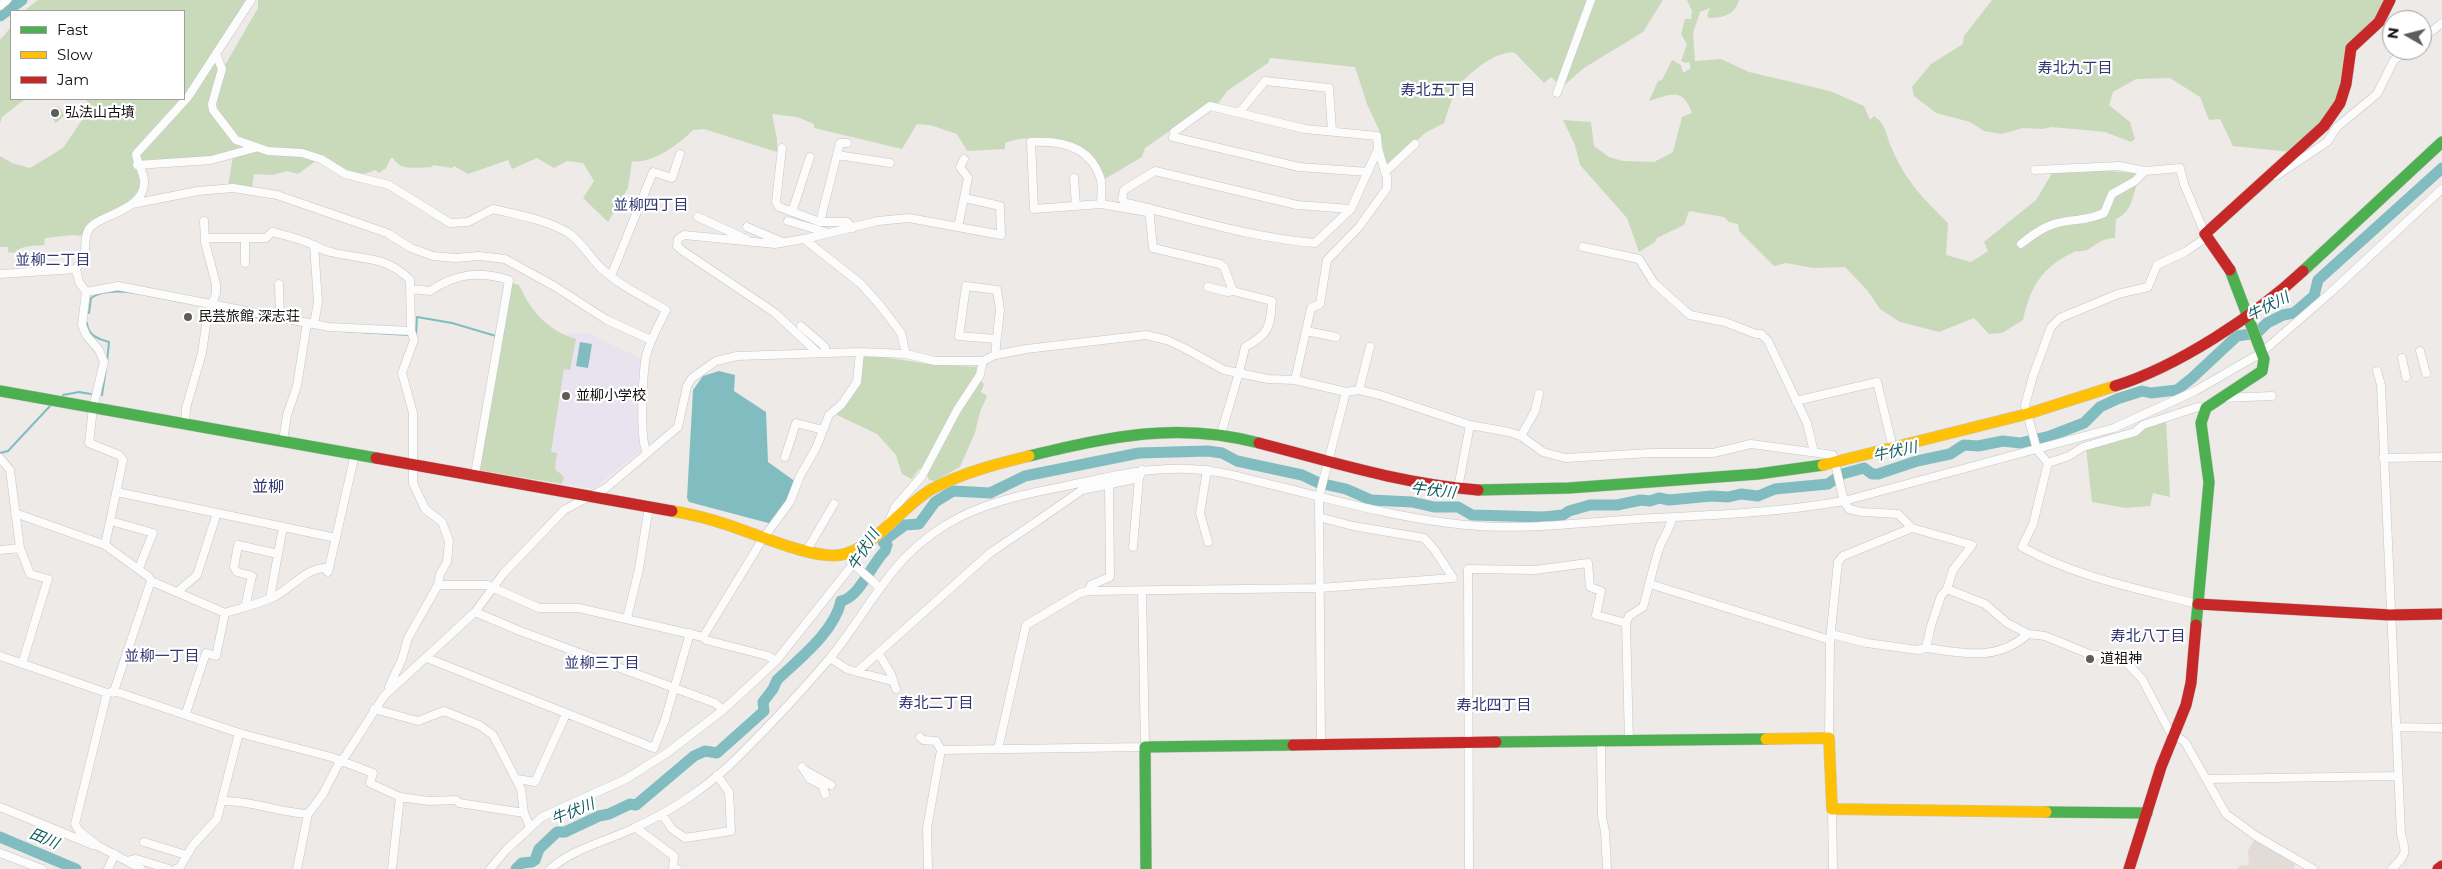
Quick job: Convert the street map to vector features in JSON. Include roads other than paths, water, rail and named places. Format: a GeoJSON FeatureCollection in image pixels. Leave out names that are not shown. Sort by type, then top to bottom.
{"type":"FeatureCollection","features":[{"type":"Feature","properties":{"kind":"street"},"geometry":{"type":"LineString","coordinates":[[0,6],[8,0]]}},
{"type":"Feature","properties":{"kind":"street"},"geometry":{"type":"LineString","coordinates":[[132,204],[143,188],[144,178],[137,165],[136,154],[188,97],[251,0]]}},
{"type":"Feature","properties":{"kind":"street"},"geometry":{"type":"LineString","coordinates":[[1557,93],[1591,0]]}},
{"type":"Feature","properties":{"kind":"street"},"geometry":{"type":"LineString","coordinates":[[2048,463],[2036,450],[2026,405],[2033,376],[2051,327],[2060,318],[2118,294],[2148,287],[2157,265],[2185,252],[2206,235],[2324,126],[2340,103],[2346,84],[2351,48],[2379,22],[2390,0]]}},
{"type":"Feature","properties":{"kind":"street"},"geometry":{"type":"LineString","coordinates":[[2432,31],[2442,23]]}},
{"type":"Feature","properties":{"kind":"street"},"geometry":{"type":"LineString","coordinates":[[216,54],[222,69],[212,104],[213,110],[236,140],[255,148],[302,153],[321,159],[345,174],[389,185],[450,223],[468,222],[493,209],[544,222],[575,239],[600,267],[611,276],[666,310],[651,340],[646,358],[643,443],[647,452]]}},
{"type":"Feature","properties":{"kind":"street"},"geometry":{"type":"LineString","coordinates":[[2265,181],[2270,180],[2327,142],[2338,127],[2376,94],[2394,60]]}},
{"type":"Feature","properties":{"kind":"street"},"geometry":{"type":"LineString","coordinates":[[1239,113],[1265,81],[1329,88],[1332,131]]}},
{"type":"Feature","properties":{"kind":"street"},"geometry":{"type":"LineString","coordinates":[[1295,380],[1311,308],[1320,304],[1327,260],[1359,227],[1388,188],[1378,149],[1377,136],[1305,129],[1210,106],[1174,132],[1173,137],[1299,167],[1368,172]]}},
{"type":"Feature","properties":{"kind":"street"},"geometry":{"type":"LineString","coordinates":[[1101,204],[1101,179],[1092,159],[1083,151],[1060,143],[1031,142],[1034,209],[1101,204],[1149,210]]}},
{"type":"Feature","properties":{"kind":"street"},"geometry":{"type":"LineString","coordinates":[[0,391],[590,494],[712,520],[807,550],[832,555],[845,554],[859,548],[889,521],[929,490],[991,464],[1112,437],[1178,431],[1221,434],[1262,443],[1328,465],[1404,480],[1458,488],[1548,490],[1798,470],[1837,466],[1893,448],[2028,416],[2140,376],[2206,344],[2249,318],[2280,293],[2442,142]]}},
{"type":"Feature","properties":{"kind":"street"},"geometry":{"type":"LineString","coordinates":[[820,222],[840,143],[847,143]]}},
{"type":"Feature","properties":{"kind":"street"},"geometry":{"type":"LineString","coordinates":[[1385,172],[1415,144]]}},
{"type":"Feature","properties":{"kind":"street"},"geometry":{"type":"LineString","coordinates":[[137,165],[211,160],[255,148]]}},
{"type":"Feature","properties":{"kind":"street"},"geometry":{"type":"LineString","coordinates":[[782,148],[776,202],[779,207],[820,222],[847,222],[853,228]]}},
{"type":"Feature","properties":{"kind":"street"},"geometry":{"type":"LineString","coordinates":[[1351,209],[1297,205],[1155,171],[1124,190],[1122,198],[1126,203],[1149,210],[1290,241],[1315,243],[1351,209],[1378,149]]}},
{"type":"Feature","properties":{"kind":"street"},"geometry":{"type":"LineString","coordinates":[[611,276],[653,172],[672,178],[680,154]]}},
{"type":"Feature","properties":{"kind":"street"},"geometry":{"type":"LineString","coordinates":[[837,155],[890,163]]}},
{"type":"Feature","properties":{"kind":"street"},"geometry":{"type":"LineString","coordinates":[[792,212],[810,157]]}},
{"type":"Feature","properties":{"kind":"street"},"geometry":{"type":"LineString","coordinates":[[958,227],[968,178],[960,167],[964,159]]}},
{"type":"Feature","properties":{"kind":"street"},"geometry":{"type":"LineString","coordinates":[[2034,170],[2118,166],[2145,171],[2180,168],[2184,184],[2206,235],[2229,269],[2264,360],[2262,371],[2256,377],[2206,408],[2200,423],[2209,482],[2191,682],[2186,705],[2161,767],[2129,869]]}},
{"type":"Feature","properties":{"kind":"street"},"geometry":{"type":"LineString","coordinates":[[2021,244],[2034,233],[2058,222],[2089,220],[2104,213],[2112,194],[2135,181],[2145,171]]}},
{"type":"Feature","properties":{"kind":"street"},"geometry":{"type":"LineString","coordinates":[[1074,178],[1076,206]]}},
{"type":"Feature","properties":{"kind":"street"},"geometry":{"type":"LineString","coordinates":[[105,546],[123,460],[119,455],[89,443],[93,408],[104,362],[99,350],[82,326],[86,292],[79,282],[76,269],[84,255],[85,238],[88,229],[132,204],[198,191],[233,188],[277,194],[388,233],[411,248],[434,256],[455,258],[479,256],[505,259],[561,290],[607,320],[651,340]]}},
{"type":"Feature","properties":{"kind":"street"},"geometry":{"type":"LineString","coordinates":[[550,869],[572,852],[636,828],[662,814],[744,752],[830,658],[856,624],[878,586],[908,553],[921,541],[964,515],[1012,498],[1142,470],[1206,470],[1320,495],[1411,518],[1482,526],[1563,525],[1747,513],[1843,498],[2036,450],[2114,428],[2195,391],[2260,350],[2329,294],[2442,189]]}},
{"type":"Feature","properties":{"kind":"street"},"geometry":{"type":"LineString","coordinates":[[821,353],[775,313],[677,246],[678,239],[684,235],[750,243],[782,243],[893,219],[909,218],[1002,235],[1000,206],[965,198]]}},
{"type":"Feature","properties":{"kind":"street"},"geometry":{"type":"LineString","coordinates":[[1149,210],[1153,248],[1220,264],[1224,267],[1233,291]]}},
{"type":"Feature","properties":{"kind":"street"},"geometry":{"type":"LineString","coordinates":[[698,217],[750,243]]}},
{"type":"Feature","properties":{"kind":"street"},"geometry":{"type":"LineString","coordinates":[[185,424],[186,408],[202,353],[207,318],[212,305],[216,284],[205,238],[204,221]]}},
{"type":"Feature","properties":{"kind":"street"},"geometry":{"type":"LineString","coordinates":[[788,221],[829,234]]}},
{"type":"Feature","properties":{"kind":"street"},"geometry":{"type":"LineString","coordinates":[[747,227],[782,243]]}},
{"type":"Feature","properties":{"kind":"street"},"geometry":{"type":"LineString","coordinates":[[205,238],[266,238],[272,232],[330,252],[356,255],[392,265],[399,268],[410,280],[411,331],[414,340],[402,373],[412,412],[414,490],[425,509],[442,522],[449,541],[447,562],[440,574],[438,585],[408,638],[402,659],[384,696]]}},
{"type":"Feature","properties":{"kind":"street"},"geometry":{"type":"LineString","coordinates":[[243,258],[244,238]]}},
{"type":"Feature","properties":{"kind":"street"},"geometry":{"type":"LineString","coordinates":[[804,239],[860,283],[879,304],[901,334],[906,354]]}},
{"type":"Feature","properties":{"kind":"street"},"geometry":{"type":"LineString","coordinates":[[283,441],[287,415],[297,386],[311,323],[318,302],[314,245]]}},
{"type":"Feature","properties":{"kind":"street"},"geometry":{"type":"LineString","coordinates":[[1583,247],[1639,258],[1654,283],[1690,315],[1725,322],[1756,334],[1762,334],[1768,341],[1807,423],[1814,452]]}},
{"type":"Feature","properties":{"kind":"street"},"geometry":{"type":"LineString","coordinates":[[0,274],[76,269]]}},
{"type":"Feature","properties":{"kind":"street"},"geometry":{"type":"LineString","coordinates":[[411,288],[430,291],[447,279],[463,276],[488,274],[509,280],[475,474]]}},
{"type":"Feature","properties":{"kind":"street"},"geometry":{"type":"LineString","coordinates":[[279,284],[280,318]]}},
{"type":"Feature","properties":{"kind":"street"},"geometry":{"type":"LineString","coordinates":[[86,292],[118,286],[340,328],[411,331]]}},
{"type":"Feature","properties":{"kind":"street"},"geometry":{"type":"LineString","coordinates":[[995,355],[1000,310],[997,290],[966,286],[959,336],[996,339]]}},
{"type":"Feature","properties":{"kind":"street"},"geometry":{"type":"LineString","coordinates":[[1208,287],[1272,301],[1270,325],[1262,338],[1244,347],[1240,374],[1232,393],[1221,434]]}},
{"type":"Feature","properties":{"kind":"street"},"geometry":{"type":"LineString","coordinates":[[802,326],[825,347],[821,353]]}},
{"type":"Feature","properties":{"kind":"street"},"geometry":{"type":"LineString","coordinates":[[1306,331],[1336,337]]}},
{"type":"Feature","properties":{"kind":"street"},"geometry":{"type":"LineString","coordinates":[[297,869],[308,814],[324,794],[340,761],[346,755],[384,696],[475,612],[503,574],[564,510],[590,494],[606,488],[678,427],[687,386],[692,378],[716,361],[737,356],[860,352],[906,354],[935,361],[982,361],[995,355],[1026,349],[1146,335],[1167,340],[1224,370],[1240,374],[1295,380],[1346,392],[1359,390],[1380,395],[1470,425],[1495,428],[1521,436],[1543,452],[1565,458],[1651,453],[1713,453],[1734,446],[1751,444],[1833,455],[1843,498],[1849,509],[1862,512],[1898,514],[1912,528],[1972,545],[1953,570],[1947,589],[1941,596],[1926,648]]}},
{"type":"Feature","properties":{"kind":"street"},"geometry":{"type":"LineString","coordinates":[[1359,390],[1370,347]]}},
{"type":"Feature","properties":{"kind":"street"},"geometry":{"type":"LineString","coordinates":[[2420,351],[2426,373]]}},
{"type":"Feature","properties":{"kind":"street"},"geometry":{"type":"LineString","coordinates":[[703,637],[764,536],[790,502],[800,476],[816,448],[829,415],[841,405],[857,382],[860,352]]}},
{"type":"Feature","properties":{"kind":"street"},"geometry":{"type":"LineString","coordinates":[[2402,358],[2406,377]]}},
{"type":"Feature","properties":{"kind":"street"},"geometry":{"type":"LineString","coordinates":[[889,521],[895,507],[922,476],[957,410],[980,374],[982,361]]}},
{"type":"Feature","properties":{"kind":"street"},"geometry":{"type":"LineString","coordinates":[[2376,371],[2381,385],[2401,834],[2406,851],[2392,869]]}},
{"type":"Feature","properties":{"kind":"street"},"geometry":{"type":"LineString","coordinates":[[1796,402],[1877,382],[1893,448]]}},
{"type":"Feature","properties":{"kind":"street"},"geometry":{"type":"LineString","coordinates":[[1321,745],[1318,517],[1320,495],[1346,392]]}},
{"type":"Feature","properties":{"kind":"street"},"geometry":{"type":"LineString","coordinates":[[1521,436],[1535,411],[1539,394]]}},
{"type":"Feature","properties":{"kind":"street"},"geometry":{"type":"LineString","coordinates":[[2221,398],[2272,396]]}},
{"type":"Feature","properties":{"kind":"street"},"geometry":{"type":"LineString","coordinates":[[2048,463],[2069,456],[2083,447],[2135,432],[2143,425],[2198,407],[2206,408]]}},
{"type":"Feature","properties":{"kind":"street"},"geometry":{"type":"LineString","coordinates":[[785,458],[796,423],[823,430]]}},
{"type":"Feature","properties":{"kind":"street"},"geometry":{"type":"LineString","coordinates":[[1458,488],[1470,425]]}},
{"type":"Feature","properties":{"kind":"street"},"geometry":{"type":"LineString","coordinates":[[15,514],[105,546],[139,568],[151,581],[225,613],[270,598],[310,573],[324,568],[328,572],[355,454]]}},
{"type":"Feature","properties":{"kind":"street"},"geometry":{"type":"LineString","coordinates":[[2383,458],[2442,457]]}},
{"type":"Feature","properties":{"kind":"street"},"geometry":{"type":"LineString","coordinates":[[0,458],[10,470],[20,548],[30,574],[48,579],[22,664]]}},
{"type":"Feature","properties":{"kind":"street"},"geometry":{"type":"LineString","coordinates":[[2048,463],[2033,524],[2022,547],[2036,555],[2107,582],[2198,604],[2390,615],[2442,614]]}},
{"type":"Feature","properties":{"kind":"street"},"geometry":{"type":"LineString","coordinates":[[1133,547],[1139,478],[1142,470]]}},
{"type":"Feature","properties":{"kind":"street"},"geometry":{"type":"LineString","coordinates":[[1206,470],[1200,513],[1208,542]]}},
{"type":"Feature","properties":{"kind":"street"},"geometry":{"type":"LineString","coordinates":[[922,476],[929,490]]}},
{"type":"Feature","properties":{"kind":"street"},"geometry":{"type":"LineString","coordinates":[[857,672],[990,553],[1082,490],[1139,478]]}},
{"type":"Feature","properties":{"kind":"street"},"geometry":{"type":"LineString","coordinates":[[1088,591],[1091,586],[1110,577],[1108,486]]}},
{"type":"Feature","properties":{"kind":"street"},"geometry":{"type":"LineString","coordinates":[[117,492],[336,538]]}},
{"type":"Feature","properties":{"kind":"street"},"geometry":{"type":"LineString","coordinates":[[807,550],[834,504]]}},
{"type":"Feature","properties":{"kind":"street"},"geometry":{"type":"LineString","coordinates":[[627,618],[639,569],[649,506]]}},
{"type":"Feature","properties":{"kind":"street"},"geometry":{"type":"LineString","coordinates":[[177,592],[197,575],[217,512]]}},
{"type":"Feature","properties":{"kind":"street"},"geometry":{"type":"LineString","coordinates":[[998,749],[1026,625],[1080,593],[1088,591],[1320,588],[1452,578],[1434,549],[1424,538],[1353,526],[1318,517]]}},
{"type":"Feature","properties":{"kind":"street"},"geometry":{"type":"LineString","coordinates":[[1628,742],[1626,623],[1629,616],[1642,607],[1663,539],[1670,528],[1672,518]]}},
{"type":"Feature","properties":{"kind":"street"},"geometry":{"type":"LineString","coordinates":[[111,521],[153,533],[139,568]]}},
{"type":"Feature","properties":{"kind":"street"},"geometry":{"type":"LineString","coordinates":[[270,598],[283,527]]}},
{"type":"Feature","properties":{"kind":"street"},"geometry":{"type":"LineString","coordinates":[[1833,869],[1829,738],[1830,637],[1838,562],[1843,556],[1912,528]]}},
{"type":"Feature","properties":{"kind":"street"},"geometry":{"type":"LineString","coordinates":[[245,607],[252,576],[237,572],[234,567],[238,545],[278,554]]}},
{"type":"Feature","properties":{"kind":"street"},"geometry":{"type":"LineString","coordinates":[[0,550],[20,548]]}},
{"type":"Feature","properties":{"kind":"street"},"geometry":{"type":"LineString","coordinates":[[845,554],[854,565],[878,586]]}},
{"type":"Feature","properties":{"kind":"street"},"geometry":{"type":"LineString","coordinates":[[1468,869],[1468,569],[1534,570],[1588,563],[1590,588],[1601,591],[1596,615],[1626,623]]}},
{"type":"Feature","properties":{"kind":"street"},"geometry":{"type":"LineString","coordinates":[[490,869],[542,817],[626,779],[667,754],[723,710],[776,661],[854,565]]}},
{"type":"Feature","properties":{"kind":"street"},"geometry":{"type":"LineString","coordinates":[[142,869],[98,846],[79,831],[75,824],[110,692],[151,581]]}},
{"type":"Feature","properties":{"kind":"street"},"geometry":{"type":"LineString","coordinates":[[438,585],[487,584],[539,608],[578,608],[627,618],[703,637],[706,640],[768,656],[776,661]]}},
{"type":"Feature","properties":{"kind":"street"},"geometry":{"type":"LineString","coordinates":[[1650,584],[1830,637],[1901,648],[1918,650],[1926,648],[1979,655],[2003,651],[2016,644],[2028,634]]}},
{"type":"Feature","properties":{"kind":"street"},"geometry":{"type":"LineString","coordinates":[[1947,589],[1985,604],[2007,623],[2028,634],[2050,637],[2089,654],[2110,656],[2128,664],[2142,679],[2170,732],[2185,742],[2208,779],[2226,814],[2256,836],[2313,869]]}},
{"type":"Feature","properties":{"kind":"street"},"geometry":{"type":"LineString","coordinates":[[1142,591],[1146,869]]}},
{"type":"Feature","properties":{"kind":"street"},"geometry":{"type":"LineString","coordinates":[[475,612],[675,689],[716,702],[723,710]]}},
{"type":"Feature","properties":{"kind":"street"},"geometry":{"type":"LineString","coordinates":[[186,714],[206,653],[216,656],[225,613]]}},
{"type":"Feature","properties":{"kind":"street"},"geometry":{"type":"LineString","coordinates":[[427,658],[654,748],[675,689],[690,634]]}},
{"type":"Feature","properties":{"kind":"street"},"geometry":{"type":"LineString","coordinates":[[879,654],[891,674],[896,689]]}},
{"type":"Feature","properties":{"kind":"street"},"geometry":{"type":"LineString","coordinates":[[0,656],[110,692],[186,714],[239,733],[340,761],[373,773],[370,783],[400,797],[429,801],[456,800],[459,803],[524,814]]}},
{"type":"Feature","properties":{"kind":"street"},"geometry":{"type":"LineString","coordinates":[[830,658],[846,669],[892,681]]}},
{"type":"Feature","properties":{"kind":"street"},"geometry":{"type":"LineString","coordinates":[[374,709],[418,721],[431,714],[444,711],[479,725],[493,735],[517,779],[524,801],[524,814],[530,827]]}},
{"type":"Feature","properties":{"kind":"street"},"geometry":{"type":"LineString","coordinates":[[517,779],[535,782],[566,714]]}},
{"type":"Feature","properties":{"kind":"street"},"geometry":{"type":"LineString","coordinates":[[2396,727],[2442,728]]}},
{"type":"Feature","properties":{"kind":"street"},"geometry":{"type":"LineString","coordinates":[[176,869],[217,819],[239,733]]}},
{"type":"Feature","properties":{"kind":"street"},"geometry":{"type":"LineString","coordinates":[[920,737],[922,740],[936,741],[941,750],[926,828],[928,869]]}},
{"type":"Feature","properties":{"kind":"street"},"geometry":{"type":"LineString","coordinates":[[941,750],[1829,738]]}},
{"type":"Feature","properties":{"kind":"street"},"geometry":{"type":"LineString","coordinates":[[1601,742],[1602,817],[1605,832],[1607,869]]}},
{"type":"Feature","properties":{"kind":"street"},"geometry":{"type":"LineString","coordinates":[[825,794],[823,786],[810,779],[804,769],[831,786]]}},
{"type":"Feature","properties":{"kind":"street"},"geometry":{"type":"LineString","coordinates":[[662,814],[672,829],[685,838],[731,831],[729,792],[716,775]]}},
{"type":"Feature","properties":{"kind":"street"},"geometry":{"type":"LineString","coordinates":[[2208,779],[2398,776]]}},
{"type":"Feature","properties":{"kind":"street"},"geometry":{"type":"LineString","coordinates":[[392,869],[400,797]]}},
{"type":"Feature","properties":{"kind":"street"},"geometry":{"type":"LineString","coordinates":[[223,801],[233,801],[277,811],[308,814]]}},
{"type":"Feature","properties":{"kind":"street"},"geometry":{"type":"LineString","coordinates":[[0,807],[86,843],[98,846]]}},
{"type":"Feature","properties":{"kind":"street"},"geometry":{"type":"LineString","coordinates":[[1832,808],[2147,812]]}},
{"type":"Feature","properties":{"kind":"street"},"geometry":{"type":"LineString","coordinates":[[636,828],[674,856],[673,868],[676,869]]}},
{"type":"Feature","properties":{"kind":"street"},"geometry":{"type":"LineString","coordinates":[[144,842],[186,855]]}},
{"type":"Feature","properties":{"kind":"street"},"geometry":{"type":"LineString","coordinates":[[0,853],[42,869]]}},
{"type":"Feature","properties":{"kind":"street"},"geometry":{"type":"LineString","coordinates":[[108,869],[114,856]]}},
{"type":"Feature","properties":{"kind":"street"},"geometry":{"type":"LineString","coordinates":[[127,861],[136,859],[169,869]]}},
{"type":"Feature","properties":{"kind":"street"},"geometry":{"type":"LineString","coordinates":[[2438,869],[2442,866]]}},
{"type":"Feature","properties":{"kind":"water"},"geometry":{"type":"Polygon","coordinates":[[[580,342],[592,344],[588,368],[576,366],[580,342]]]}},
{"type":"Feature","properties":{"kind":"water"},"geometry":{"type":"Polygon","coordinates":[[[719,371],[735,375],[734,391],[766,412],[768,462],[796,482],[789,500],[772,524],[689,502],[687,498],[693,390],[703,376],[719,371]]]}},
{"type":"Feature","properties":{"kind":"waterway"},"geometry":{"type":"LineString","coordinates":[[0,16],[22,0]]}},
{"type":"Feature","properties":{"kind":"waterway","name":"牛伏川"},"geometry":{"type":"LineString","coordinates":[[516,869],[522,863],[535,860],[539,849],[557,832],[565,832],[630,804],[636,805],[694,756],[705,751],[717,753],[764,711],[763,702],[777,680],[806,654],[824,634],[841,601],[854,594],[885,551],[887,545],[883,542],[905,525],[919,524],[935,502],[953,491],[990,493],[1025,476],[1139,453],[1208,451],[1222,453],[1237,461],[1302,475],[1319,483],[1346,489],[1371,500],[1412,502],[1434,507],[1458,507],[1472,515],[1543,517],[1563,515],[1569,511],[1590,505],[1617,505],[1659,498],[1669,500],[1712,496],[1728,497],[1741,494],[1758,496],[1775,489],[1828,484],[1842,474],[1864,468],[1872,474],[1878,474],[1917,461],[1950,454],[1964,445],[1978,446],[2003,441],[2020,443],[2050,436],[2084,423],[2100,407],[2117,399],[2142,391],[2151,393],[2177,390],[2237,336],[2257,333],[2267,323],[2283,315],[2294,313],[2314,296],[2318,280],[2442,168]]}},
{"type":"Feature","properties":{"kind":"waterway"},"geometry":{"type":"LineString","coordinates":[[89,313],[91,298],[110,292],[135,293],[182,302]]}},
{"type":"Feature","properties":{"kind":"waterway"},"geometry":{"type":"LineString","coordinates":[[216,309],[278,321]]}},
{"type":"Feature","properties":{"kind":"waterway"},"geometry":{"type":"LineString","coordinates":[[416,335],[417,317],[452,323],[496,336]]}},
{"type":"Feature","properties":{"kind":"waterway"},"geometry":{"type":"LineString","coordinates":[[87,323],[92,334],[109,342],[107,362]]}},
{"type":"Feature","properties":{"kind":"waterway"},"geometry":{"type":"LineString","coordinates":[[343,331],[408,335]]}},
{"type":"Feature","properties":{"kind":"waterway"},"geometry":{"type":"LineString","coordinates":[[102,395],[106,369]]}},
{"type":"Feature","properties":{"kind":"waterway"},"geometry":{"type":"LineString","coordinates":[[63,395],[79,392],[91,394]]}},
{"type":"Feature","properties":{"kind":"waterway"},"geometry":{"type":"LineString","coordinates":[[0,453],[8,451],[50,406]]}},
{"type":"Feature","properties":{"kind":"waterway","name":"田川"},"geometry":{"type":"LineString","coordinates":[[0,837],[76,869]]}},
{"type":"Feature","properties":{"kind":"place","name":"弘法山古墳"},"geometry":{"type":"Point","coordinates":[55,113]}},
{"type":"Feature","properties":{"kind":"place","name":"民芸旅館 深志荘"},"geometry":{"type":"Point","coordinates":[188,317]}},
{"type":"Feature","properties":{"kind":"place","name":"並柳小学校"},"geometry":{"type":"Point","coordinates":[566,396]}},
{"type":"Feature","properties":{"kind":"place","name":"道祖神"},"geometry":{"type":"Point","coordinates":[2090,659]}},
{"type":"Feature","properties":{"kind":"district","name":"寿北九丁目"},"geometry":{"type":"Point","coordinates":[2075,69]}},
{"type":"Feature","properties":{"kind":"district","name":"寿北五丁目"},"geometry":{"type":"Point","coordinates":[1438,91]}},
{"type":"Feature","properties":{"kind":"district","name":"並柳四丁目"},"geometry":{"type":"Point","coordinates":[651,206]}},
{"type":"Feature","properties":{"kind":"district","name":"並柳二丁目"},"geometry":{"type":"Point","coordinates":[53,261]}},
{"type":"Feature","properties":{"kind":"district","name":"並柳"},"geometry":{"type":"Point","coordinates":[268,487]}},
{"type":"Feature","properties":{"kind":"district","name":"寿北八丁目"},"geometry":{"type":"Point","coordinates":[2148,637]}},
{"type":"Feature","properties":{"kind":"district","name":"並柳一丁目"},"geometry":{"type":"Point","coordinates":[162,657]}},
{"type":"Feature","properties":{"kind":"district","name":"並柳三丁目"},"geometry":{"type":"Point","coordinates":[602,664]}},
{"type":"Feature","properties":{"kind":"district","name":"寿北二丁目"},"geometry":{"type":"Point","coordinates":[936,704]}},
{"type":"Feature","properties":{"kind":"district","name":"寿北四丁目"},"geometry":{"type":"Point","coordinates":[1494,706]}}]}
